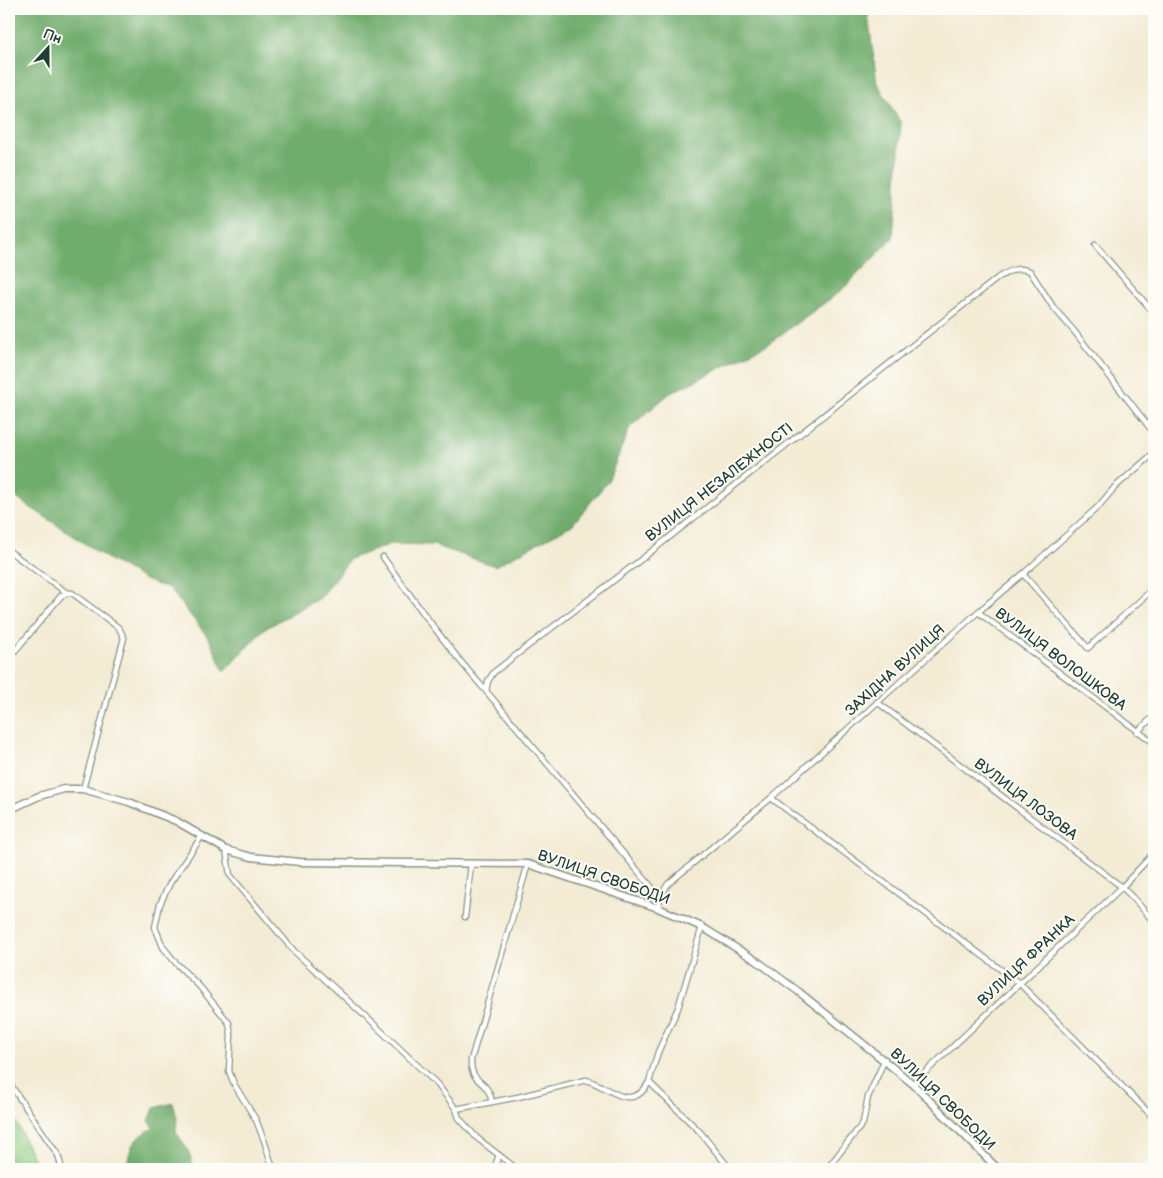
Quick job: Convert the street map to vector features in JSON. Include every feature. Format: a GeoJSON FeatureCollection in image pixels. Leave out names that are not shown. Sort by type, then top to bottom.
{"type":"FeatureCollection","features":[{"type":"Feature","properties":{"kind":"street"},"geometry":{"type":"LineString","coordinates":[[1095,245],[1154,313]]}},
{"type":"Feature","properties":{"kind":"street","name":"ВУЛИЦЯ НЕЗАЛЕЖНОСТІ"},"geometry":{"type":"LineString","coordinates":[[486,691],[488,681],[494,672],[587,603],[604,587],[658,547],[999,277],[1012,269],[1024,268],[1030,271],[1053,307],[1154,434]]}},
{"type":"Feature","properties":{"kind":"street","name":"ЗАХІДНА ВУЛИЦЯ"},"geometry":{"type":"LineString","coordinates":[[658,908],[660,897],[668,884],[771,798],[1098,507],[1114,488],[1154,453]]}},
{"type":"Feature","properties":{"kind":"street"},"geometry":{"type":"LineString","coordinates":[[9,551],[67,593],[72,593],[118,628],[124,638],[83,789]]}},
{"type":"Feature","properties":{"kind":"street"},"geometry":{"type":"LineString","coordinates":[[383,557],[464,667],[660,897]]}},
{"type":"Feature","properties":{"kind":"street"},"geometry":{"type":"LineString","coordinates":[[1023,574],[1088,648],[1154,588]]}},
{"type":"Feature","properties":{"kind":"street"},"geometry":{"type":"LineString","coordinates":[[9,658],[61,596],[67,593]]}},
{"type":"Feature","properties":{"kind":"street","name":"ВУЛИЦЯ ВОЛОШКОВА"},"geometry":{"type":"LineString","coordinates":[[978,612],[1154,743]]}},
{"type":"Feature","properties":{"kind":"street","name":"ВУЛИЦЯ ЛОЗОВА"},"geometry":{"type":"LineString","coordinates":[[877,702],[1122,887],[1136,900],[1154,922]]}},
{"type":"Feature","properties":{"kind":"street"},"geometry":{"type":"LineString","coordinates":[[1137,732],[1154,716]]}},
{"type":"Feature","properties":{"kind":"street","name":"ВУЛИЦЯ СВОБОДИ"},"geometry":{"type":"LineString","coordinates":[[9,810],[39,796],[64,790],[83,789],[137,805],[176,821],[226,850],[251,856],[300,862],[528,864],[658,908],[702,927],[757,961],[885,1059],[913,1084],[998,1169]]}},
{"type":"Feature","properties":{"kind":"street"},"geometry":{"type":"LineString","coordinates":[[771,798],[1018,983],[1154,1118]]}},
{"type":"Feature","properties":{"kind":"street"},"geometry":{"type":"LineString","coordinates":[[202,836],[170,883],[160,904],[155,927],[163,947],[200,987],[229,1023],[232,1035],[229,1071],[234,1084],[256,1120],[273,1169]]}},
{"type":"Feature","properties":{"kind":"street"},"geometry":{"type":"LineString","coordinates":[[226,850],[230,875],[294,951],[437,1084],[456,1109],[459,1118],[477,1138],[517,1169]]}},
{"type":"Feature","properties":{"kind":"street","name":"ВУЛИЦЯ ФРАНКА"},"geometry":{"type":"LineString","coordinates":[[913,1084],[1122,887],[1154,854]]}},
{"type":"Feature","properties":{"kind":"street"},"geometry":{"type":"LineString","coordinates":[[465,917],[471,864]]}},
{"type":"Feature","properties":{"kind":"street"},"geometry":{"type":"LineString","coordinates":[[492,1102],[486,1086],[475,1078],[471,1070],[471,1060],[528,864]]}},
{"type":"Feature","properties":{"kind":"street"},"geometry":{"type":"LineString","coordinates":[[456,1109],[586,1080],[597,1083],[616,1095],[632,1097],[639,1094],[649,1082],[658,1052],[678,1008],[702,927]]}},
{"type":"Feature","properties":{"kind":"street"},"geometry":{"type":"LineString","coordinates":[[827,1169],[863,1124],[868,1097],[885,1059]]}},
{"type":"Feature","properties":{"kind":"street"},"geometry":{"type":"LineString","coordinates":[[9,1079],[12,1087],[58,1155],[62,1169]]}},
{"type":"Feature","properties":{"kind":"street"},"geometry":{"type":"LineString","coordinates":[[649,1082],[700,1132],[730,1169]]}},
{"type":"Feature","properties":{"kind":"street"},"geometry":{"type":"LineString","coordinates":[[494,1169],[499,1155]]}},
{"type":"Feature","properties":{"kind":"green space"},"geometry":{"type":"Polygon","coordinates":[[[9,9],[863,9],[868,15],[877,83],[901,123],[893,238],[841,291],[768,344],[669,394],[630,427],[608,481],[572,525],[495,566],[433,545],[391,544],[350,559],[321,597],[263,630],[224,672],[210,640],[169,588],[147,581],[108,559],[9,493],[9,9]]]}},
{"type":"Feature","properties":{"kind":"green space"},"geometry":{"type":"Polygon","coordinates":[[[173,1103],[177,1118],[176,1132],[188,1150],[194,1169],[127,1169],[133,1144],[141,1135],[154,1128],[149,1121],[154,1108],[173,1103]]]}},
{"type":"Feature","properties":{"kind":"green space"},"geometry":{"type":"Polygon","coordinates":[[[9,1106],[38,1169],[9,1169],[9,1106]]]}}]}
